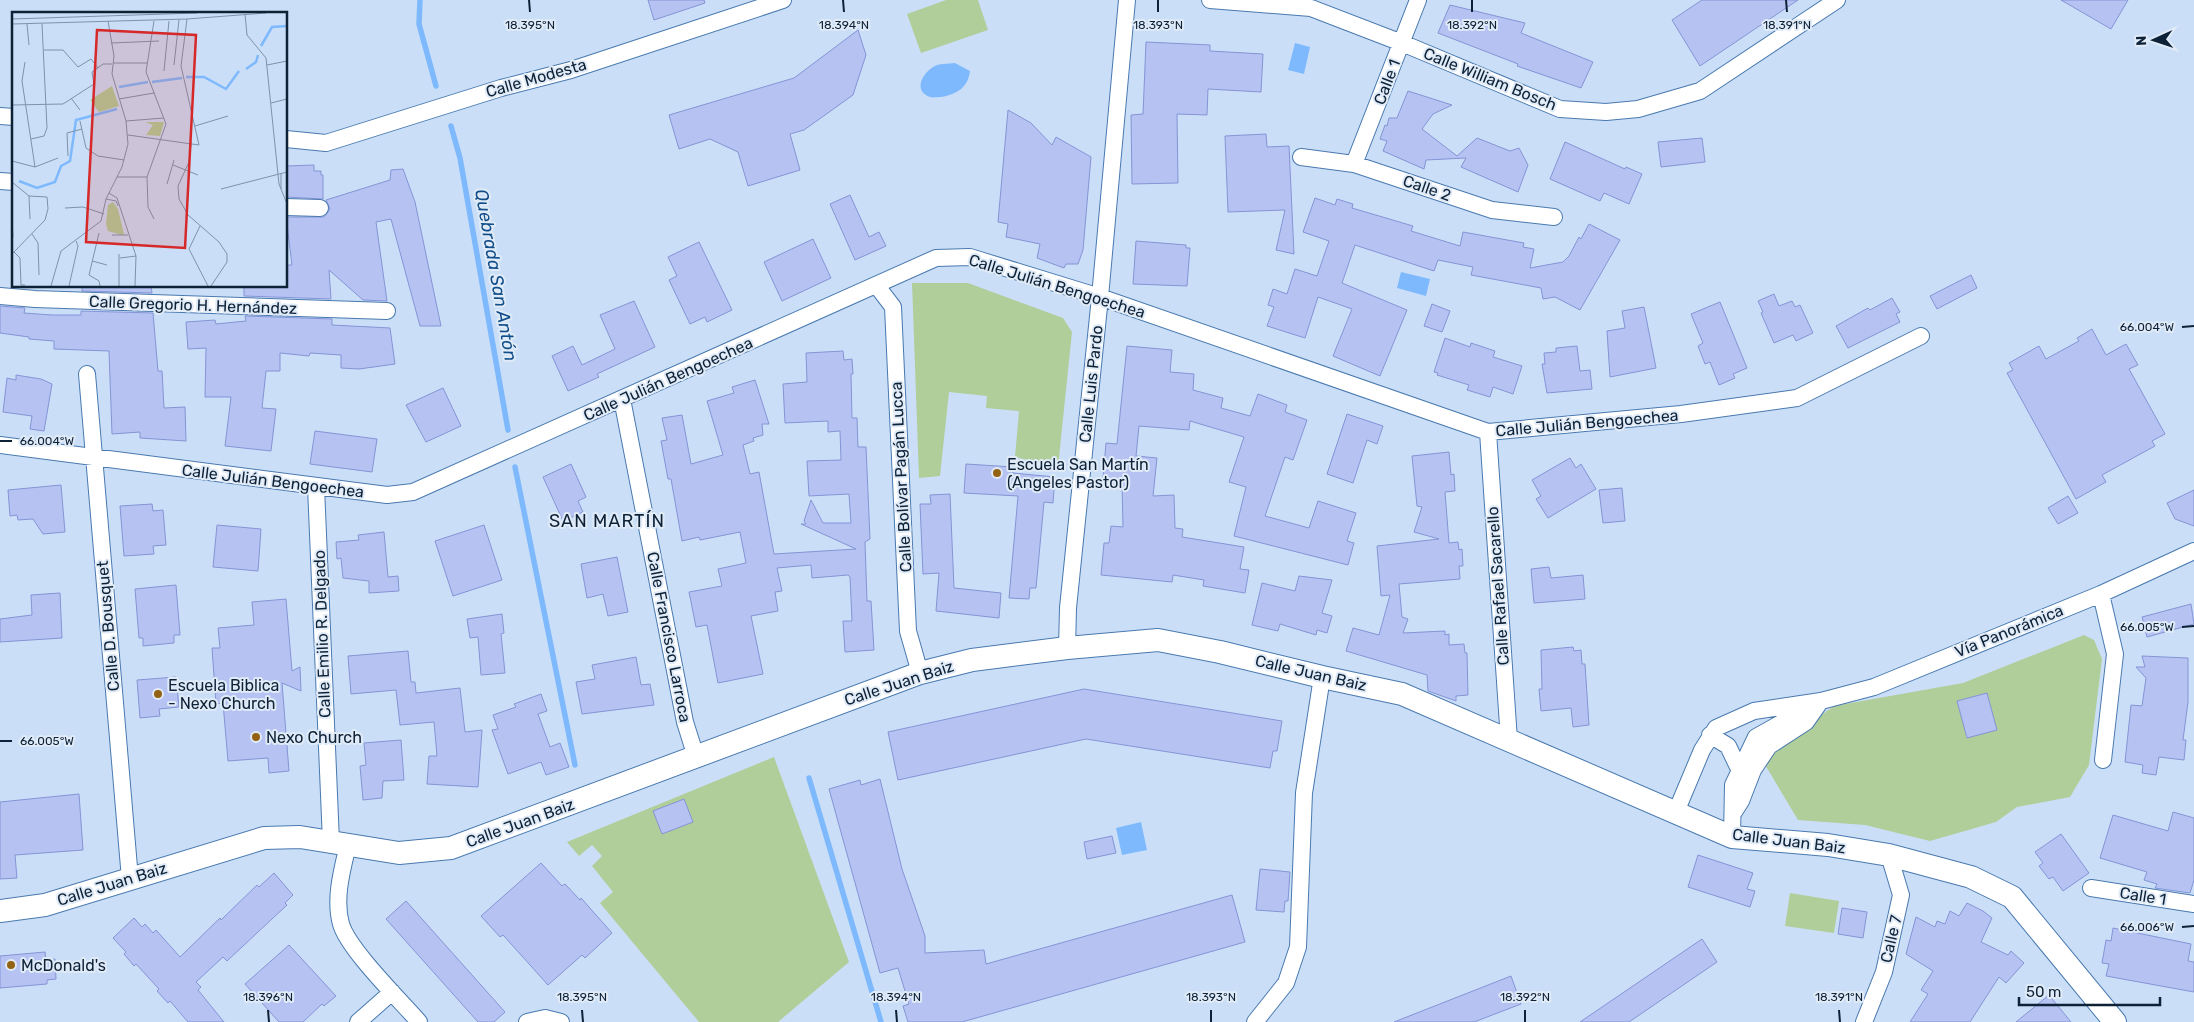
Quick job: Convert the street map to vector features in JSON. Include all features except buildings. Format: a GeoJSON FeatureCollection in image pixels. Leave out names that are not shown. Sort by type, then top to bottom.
{"type":"FeatureCollection","features":[{"type":"Feature","properties":{"kind":"street","name":"Calle Modesta"},"geometry":{"type":"LineString","coordinates":[[288,140],[326,143],[501,88],[571,70],[783,0]]}},
{"type":"Feature","properties":{"kind":"street","name":"Calle Luis Pardo"},"geometry":{"type":"LineString","coordinates":[[1067,648],[1068,608],[1100,297],[1127,0]]}},
{"type":"Feature","properties":{"kind":"street","name":"Calle William Bosch"},"geometry":{"type":"LineString","coordinates":[[1210,0],[1311,8],[1402,43],[1560,109],[1606,112],[1638,109],[1700,91],[1837,0]]}},
{"type":"Feature","properties":{"kind":"street","name":"Calle 1"},"geometry":{"type":"LineString","coordinates":[[1354,164],[1418,0]]}},
{"type":"Feature","properties":{"kind":"street","name":"Calle 2"},"geometry":{"type":"LineString","coordinates":[[1301,157],[1354,164],[1492,210],[1554,217]]}},
{"type":"Feature","properties":{"kind":"street"},"geometry":{"type":"LineString","coordinates":[[288,207],[320,208]]}},
{"type":"Feature","properties":{"kind":"street","name":"Calle Julián Bengoechea"},"geometry":{"type":"LineString","coordinates":[[0,445],[387,496],[413,492],[936,258],[970,257],[1100,297],[1488,432],[1681,414],[1797,398],[1922,336]]}},
{"type":"Feature","properties":{"kind":"street","name":"Calle Bolívar Pagán Lucca"},"geometry":{"type":"LineString","coordinates":[[877,286],[894,307],[908,631],[920,673]]}},
{"type":"Feature","properties":{"kind":"street","name":"Calle Gregorio H. Hernández"},"geometry":{"type":"LineString","coordinates":[[0,296],[387,311]]}},
{"type":"Feature","properties":{"kind":"street","name":"Calle D. Bousquet"},"geometry":{"type":"LineString","coordinates":[[87,374],[130,879]]}},
{"type":"Feature","properties":{"kind":"street","name":"Calle Francisco Larroca"},"geometry":{"type":"LineString","coordinates":[[622,399],[685,722],[696,757]]}},
{"type":"Feature","properties":{"kind":"street","name":"Calle Rafael Sacarello"},"geometry":{"type":"LineString","coordinates":[[1488,432],[1509,740]]}},
{"type":"Feature","properties":{"kind":"street","name":"Calle Emilio R. Delgado"},"geometry":{"type":"LineString","coordinates":[[316,487],[339,844],[341,924],[350,943],[419,1022]]}},
{"type":"Feature","properties":{"kind":"street","name":"Vía Panorámica"},"geometry":{"type":"LineString","coordinates":[[1710,735],[1716,728],[1754,711],[1821,701],[1874,687],[2101,594],[2194,552]]}},
{"type":"Feature","properties":{"kind":"street"},"geometry":{"type":"LineString","coordinates":[[2101,594],[2115,654],[2103,760]]}},
{"type":"Feature","properties":{"kind":"street","name":"Calle Juan Baiz"},"geometry":{"type":"LineString","coordinates":[[0,911],[44,905],[264,838],[300,837],[399,853],[451,848],[920,673],[972,660],[1067,648],[1158,640],[1220,652],[1402,694],[1732,837],[1828,845],[1889,855],[1972,877],[2012,897],[2114,1022]]}},
{"type":"Feature","properties":{"kind":"street"},"geometry":{"type":"LineString","coordinates":[[1255,1022],[1286,983],[1298,947],[1304,793],[1322,677]]}},
{"type":"Feature","properties":{"kind":"street","name":"Vía Panorámica"},"geometry":{"type":"LineString","coordinates":[[1732,837],[1733,785],[1756,736],[1821,701]]}},
{"type":"Feature","properties":{"kind":"street","name":"Vía Panorámica"},"geometry":{"type":"LineString","coordinates":[[1733,814],[1741,801],[1753,770],[1769,746],[1806,722],[1821,701]]}},
{"type":"Feature","properties":{"kind":"street"},"geometry":{"type":"LineString","coordinates":[[1676,812],[1710,735],[1728,746],[1739,769]]}},
{"type":"Feature","properties":{"kind":"street","name":"Calle 7"},"geometry":{"type":"LineString","coordinates":[[1864,1022],[1884,972],[1901,895],[1889,855]]}},
{"type":"Feature","properties":{"kind":"street","name":"Calle 1"},"geometry":{"type":"LineString","coordinates":[[2092,888],[2194,904]]}},
{"type":"Feature","properties":{"kind":"street"},"geometry":{"type":"LineString","coordinates":[[358,1022],[392,992]]}},
{"type":"Feature","properties":{"kind":"street"},"geometry":{"type":"LineString","coordinates":[[527,1022],[545,1018],[561,1022]]}},
{"type":"Feature","properties":{"kind":"green space"},"geometry":{"type":"Polygon","coordinates":[[[946,0],[978,0],[988,30],[921,53],[907,14],[946,0]]]}},
{"type":"Feature","properties":{"kind":"green space"},"geometry":{"type":"Polygon","coordinates":[[[912,283],[968,283],[1063,318],[1072,332],[1058,467],[1015,457],[1019,411],[986,408],[987,396],[949,392],[940,476],[919,478],[912,283]]]}},
{"type":"Feature","properties":{"kind":"green space"},"geometry":{"type":"Polygon","coordinates":[[[2084,635],[2094,640],[2102,659],[2089,765],[2070,797],[2017,807],[1996,822],[1930,841],[1865,825],[1798,820],[1764,763],[1773,749],[1834,706],[1963,683],[2084,635]]]}},
{"type":"Feature","properties":{"kind":"green space"},"geometry":{"type":"Polygon","coordinates":[[[774,757],[849,962],[778,1022],[699,1022],[600,903],[613,892],[592,866],[602,856],[592,845],[579,856],[567,842],[774,757]]]}},
{"type":"Feature","properties":{"kind":"green space"},"geometry":{"type":"Polygon","coordinates":[[[1790,893],[1839,901],[1834,933],[1785,926],[1790,893]]]}},
{"type":"Feature","properties":{"kind":"water"},"geometry":{"type":"Polygon","coordinates":[[[1295,43],[1310,47],[1304,74],[1288,70],[1295,43]]]}},
{"type":"Feature","properties":{"kind":"water"},"geometry":{"type":"Polygon","coordinates":[[[955,63],[970,71],[967,81],[961,89],[941,97],[930,97],[922,91],[921,82],[929,70],[938,65],[955,63]]]}},
{"type":"Feature","properties":{"kind":"water"},"geometry":{"type":"Polygon","coordinates":[[[1401,272],[1430,279],[1426,296],[1397,288],[1401,272]]]}},
{"type":"Feature","properties":{"kind":"water"},"geometry":{"type":"Polygon","coordinates":[[[1141,822],[1147,850],[1122,855],[1116,828],[1141,822]]]}},
{"type":"Feature","properties":{"kind":"waterway","name":"Quebrada San Antón"},"geometry":{"type":"LineString","coordinates":[[420,0],[419,24],[436,86]]}},
{"type":"Feature","properties":{"kind":"waterway","name":"Quebrada San Antón"},"geometry":{"type":"LineString","coordinates":[[451,126],[460,158],[508,430]]}},
{"type":"Feature","properties":{"kind":"waterway","name":"Quebrada San Antón"},"geometry":{"type":"LineString","coordinates":[[515,467],[575,765]]}},
{"type":"Feature","properties":{"kind":"waterway"},"geometry":{"type":"LineString","coordinates":[[809,778],[881,1022]]}},
{"type":"Feature","properties":{"kind":"place","name":"Escuela San Martín (Angeles Pastor)"},"geometry":{"type":"Point","coordinates":[997,473]}},
{"type":"Feature","properties":{"kind":"place","name":"Escuela Biblica - Nexo Church"},"geometry":{"type":"Point","coordinates":[158,694]}},
{"type":"Feature","properties":{"kind":"place","name":"Nexo Church"},"geometry":{"type":"Point","coordinates":[256,737]}},
{"type":"Feature","properties":{"kind":"place","name":"McDonald's"},"geometry":{"type":"Point","coordinates":[11,965]}},
{"type":"Feature","properties":{"kind":"district","name":"SAN MARTÍN"},"geometry":{"type":"Point","coordinates":[607,521]}}]}
